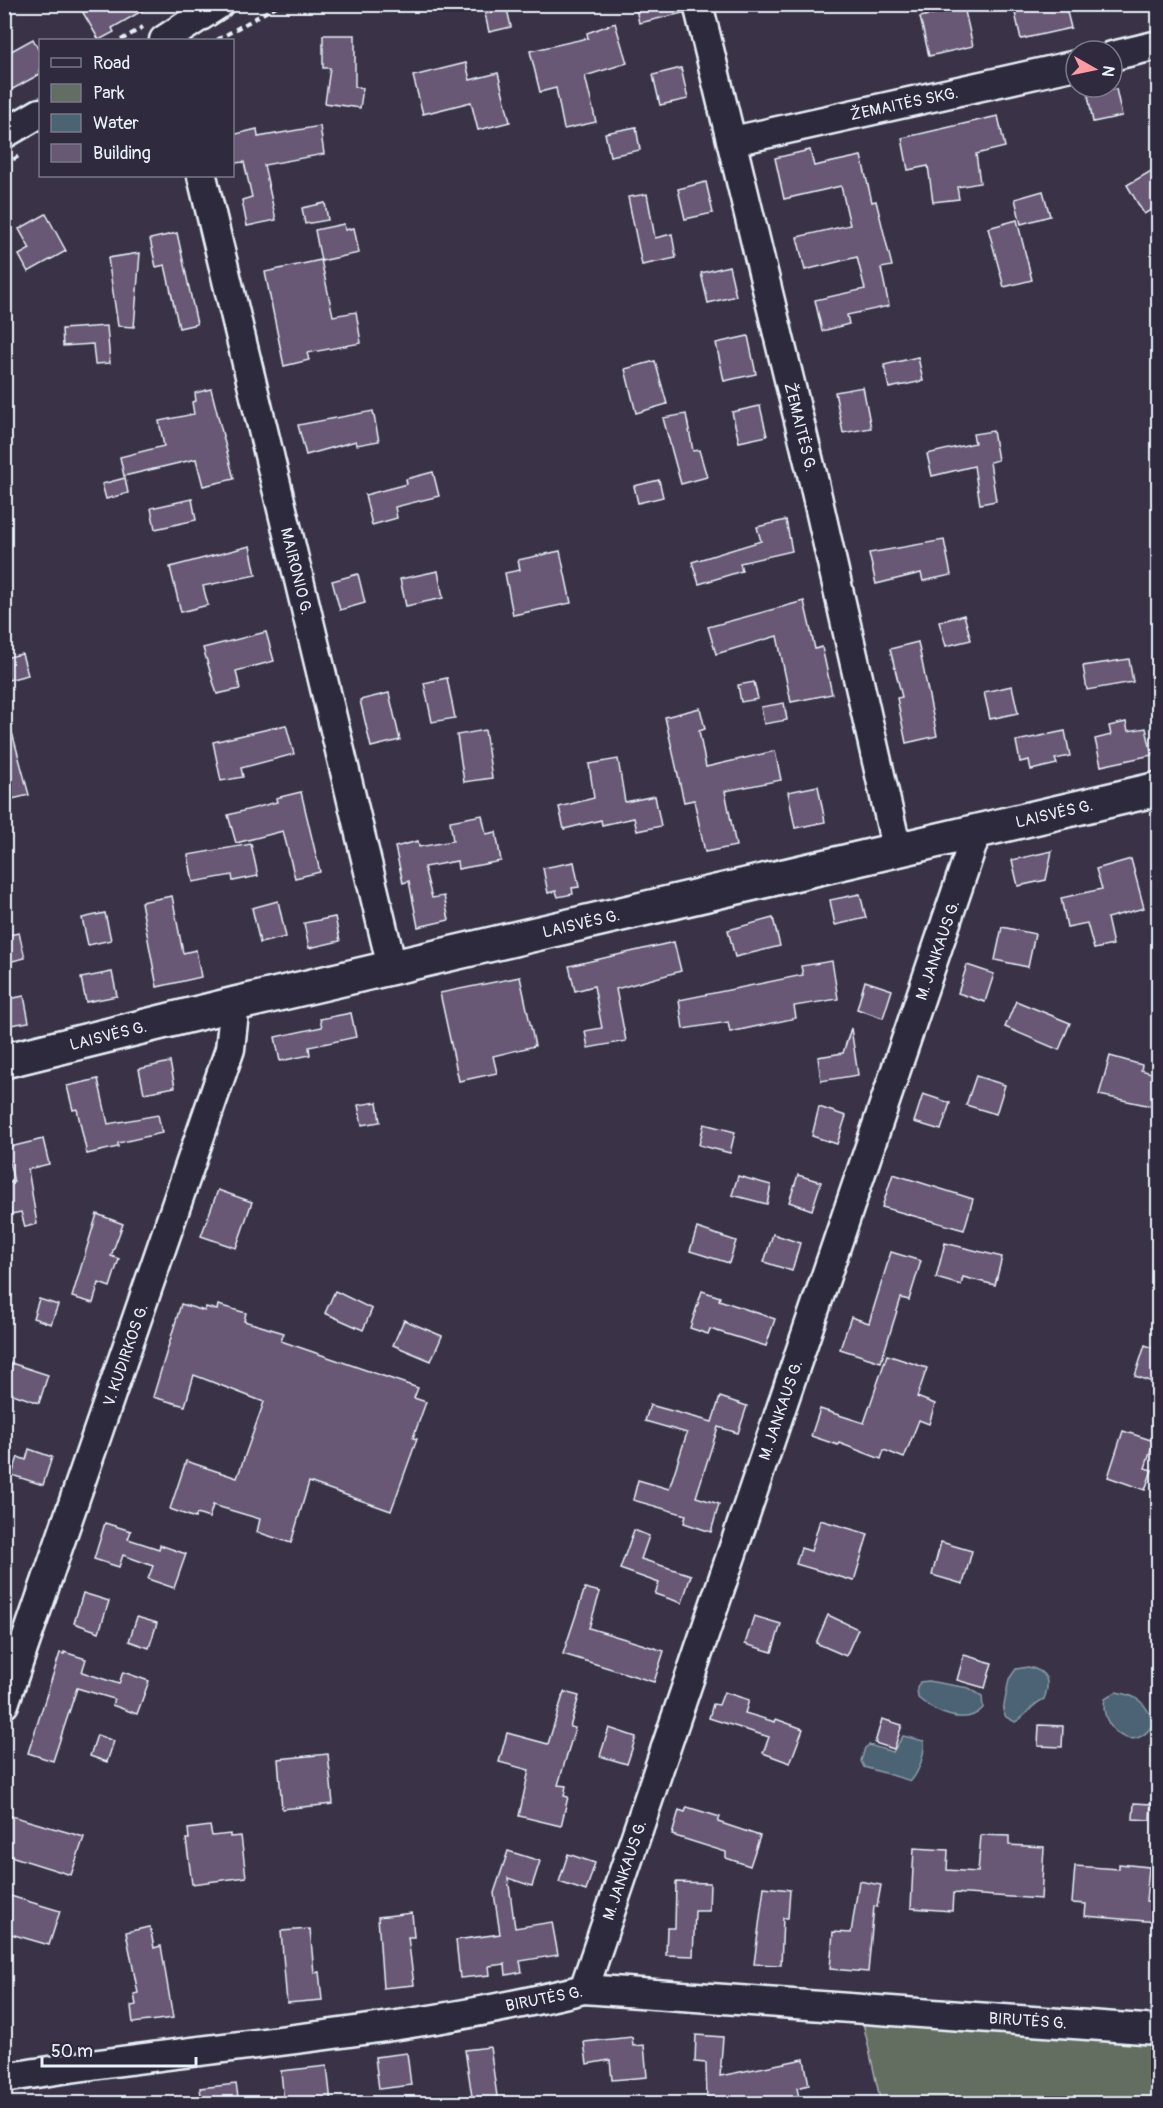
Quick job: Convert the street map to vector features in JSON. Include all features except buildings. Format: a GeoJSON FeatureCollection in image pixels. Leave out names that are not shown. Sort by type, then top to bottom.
{"type":"FeatureCollection","features":[{"type":"Feature","properties":{"kind":"main road","name":"LAISVĖS G."},"geometry":{"type":"LineString","coordinates":[[4,1061],[235,1004],[977,831],[1158,793]]}},
{"type":"Feature","properties":{"kind":"street"},"geometry":{"type":"LineString","coordinates":[[168,39],[219,4]]}},
{"type":"Feature","properties":{"kind":"street","name":"ŽEMAITĖS G."},"geometry":{"type":"LineString","coordinates":[[698,4],[812,474],[897,850]]}},
{"type":"Feature","properties":{"kind":"street"},"geometry":{"type":"LineString","coordinates":[[1124,53],[1158,45]]}},
{"type":"Feature","properties":{"kind":"street","name":"ŽEMAITĖS SKG."},"geometry":{"type":"LineString","coordinates":[[733,141],[1064,68]]}},
{"type":"Feature","properties":{"kind":"street"},"geometry":{"type":"LineString","coordinates":[[4,135],[39,114]]}},
{"type":"Feature","properties":{"kind":"street","name":"MAIRONIO G."},"geometry":{"type":"LineString","coordinates":[[202,177],[392,967]]}},
{"type":"Feature","properties":{"kind":"street","name":"M. JANKAUS G."},"geometry":{"type":"LineString","coordinates":[[584,1989],[977,831]]}},
{"type":"Feature","properties":{"kind":"street","name":"V. KUDIRKOS G."},"geometry":{"type":"LineString","coordinates":[[4,1704],[17,1629],[230,1049],[235,1004]]}},
{"type":"Feature","properties":{"kind":"street","name":"BIRUTĖS G."},"geometry":{"type":"LineString","coordinates":[[4,2078],[104,2062],[355,2031],[540,2000],[584,1989],[1158,2030]]}},
{"type":"Feature","properties":{"kind":"path"},"geometry":{"type":"LineString","coordinates":[[219,39],[280,4]]}},
{"type":"Feature","properties":{"kind":"green space"},"geometry":{"type":"Polygon","coordinates":[[[860,2009],[1158,2036],[1158,2103],[881,2103],[860,2009]]]}},
{"type":"Feature","properties":{"kind":"water"},"geometry":{"type":"Polygon","coordinates":[[[1028,1667],[1040,1671],[1046,1678],[1046,1693],[1044,1699],[1015,1722],[1006,1717],[1003,1711],[1009,1679],[1016,1669],[1028,1667]]]}},
{"type":"Feature","properties":{"kind":"water"},"geometry":{"type":"Polygon","coordinates":[[[928,1681],[969,1688],[982,1696],[983,1708],[968,1717],[951,1716],[933,1709],[918,1698],[917,1688],[920,1682],[928,1681]]]}},
{"type":"Feature","properties":{"kind":"water"},"geometry":{"type":"Polygon","coordinates":[[[1116,1692],[1130,1695],[1144,1705],[1153,1724],[1145,1734],[1136,1738],[1127,1738],[1112,1728],[1104,1709],[1105,1699],[1116,1692]]]}},
{"type":"Feature","properties":{"kind":"water"},"geometry":{"type":"Polygon","coordinates":[[[903,1736],[924,1741],[921,1763],[911,1781],[864,1767],[861,1761],[865,1748],[869,1745],[893,1752],[903,1736]]]}}]}
